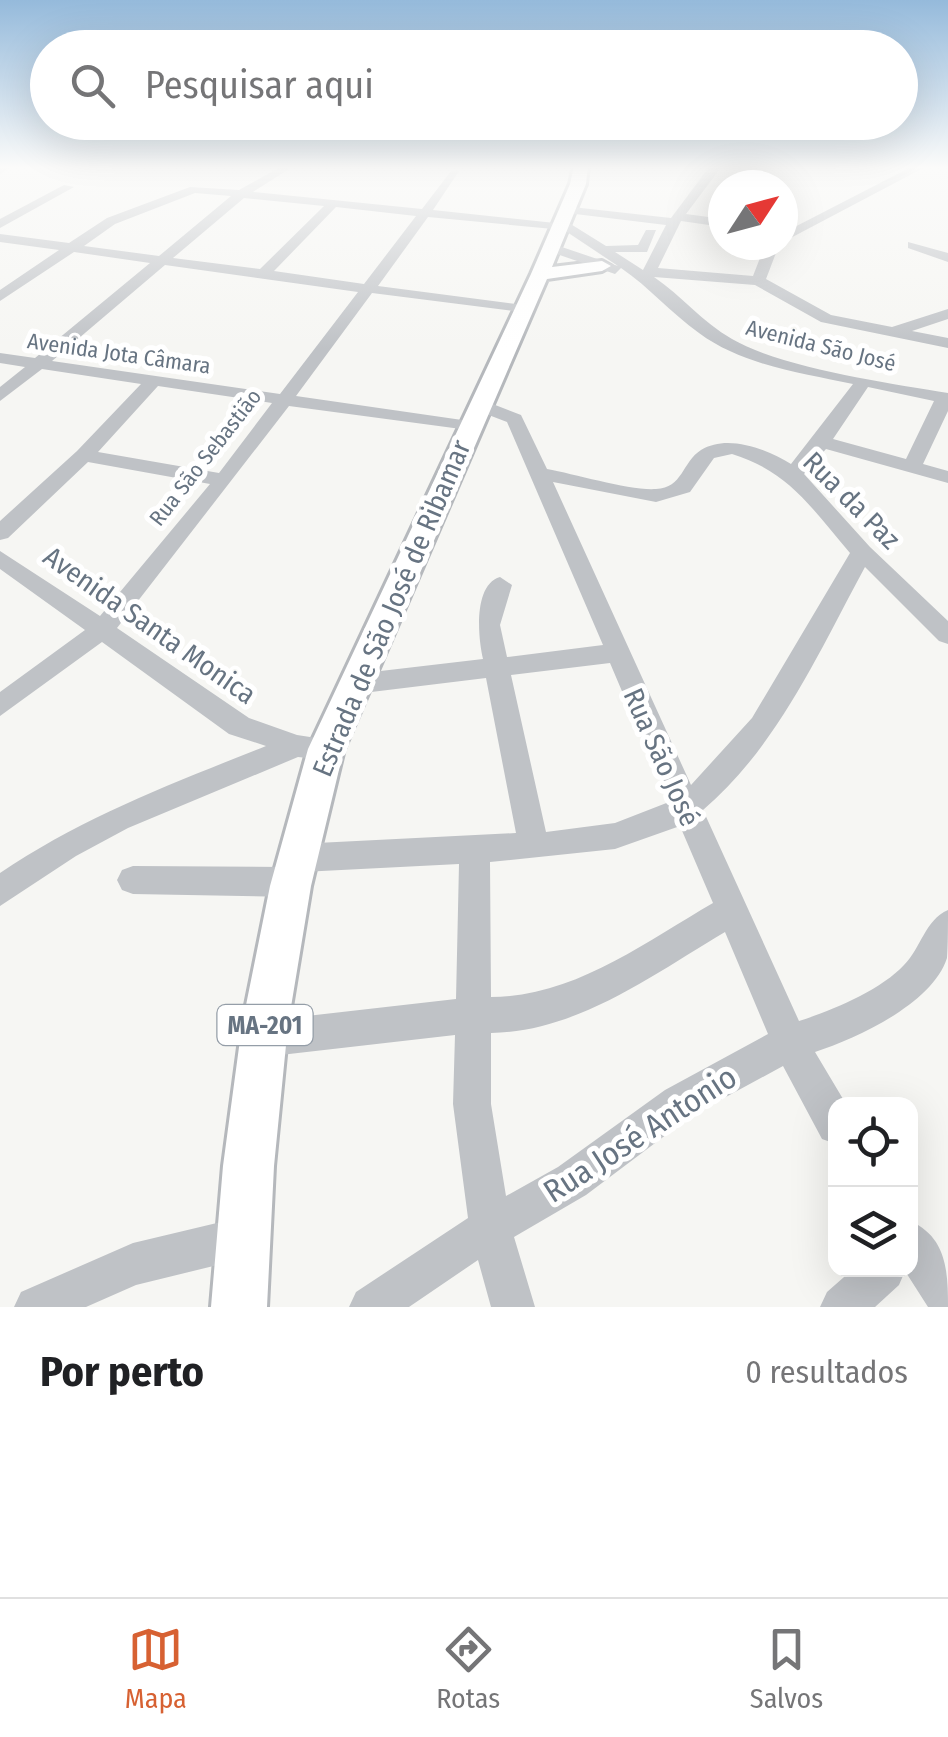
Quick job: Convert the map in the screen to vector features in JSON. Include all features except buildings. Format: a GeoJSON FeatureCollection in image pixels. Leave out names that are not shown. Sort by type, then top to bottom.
{"type":"FeatureCollection","features":[{"type":"Feature","properties":{"kind":"main road"},"geometry":{"type":"LineString","coordinates":[[558,228],[580,237]]}},
{"type":"Feature","properties":{"kind":"main road","name":"Estrada de São José de Ribamar"},"geometry":{"type":"LineString","coordinates":[[239,1307],[242,1238],[263,1039],[312,748],[355,684],[558,228]]}},
{"type":"Feature","properties":{"kind":"main road"},"geometry":{"type":"LineString","coordinates":[[540,274],[602,266]]}},
{"type":"Feature","properties":{"kind":"street"},"geometry":{"type":"LineString","coordinates":[[0,297],[104,227]]}},
{"type":"Feature","properties":{"kind":"street"},"geometry":{"type":"LineString","coordinates":[[0,396],[204,227]]}},
{"type":"Feature","properties":{"kind":"street"},"geometry":{"type":"LineString","coordinates":[[262,274],[310,227]]}},
{"type":"Feature","properties":{"kind":"street","name":"Rua São Sebastião"},"geometry":{"type":"LineString","coordinates":[[0,706],[102,630],[224,480],[416,227]]}},
{"type":"Feature","properties":{"kind":"street"},"geometry":{"type":"LineString","coordinates":[[549,227],[571,227]]}},
{"type":"Feature","properties":{"kind":"street"},"geometry":{"type":"LineString","coordinates":[[673,227],[648,274],[758,281],[826,319],[948,343]]}},
{"type":"Feature","properties":{"kind":"street","name":"Avenida São José"},"geometry":{"type":"LineString","coordinates":[[558,228],[602,266],[648,274]]}},
{"type":"Feature","properties":{"kind":"street","name":"Avenida São José"},"geometry":{"type":"LineString","coordinates":[[580,237],[648,274],[702,328],[731,346],[780,363],[947,398]]}},
{"type":"Feature","properties":{"kind":"street"},"geometry":{"type":"LineString","coordinates":[[612,248],[640,250],[650,237],[666,244]]}},
{"type":"Feature","properties":{"kind":"street"},"geometry":{"type":"LineString","coordinates":[[0,238],[524,310]]}},
{"type":"Feature","properties":{"kind":"street"},"geometry":{"type":"LineString","coordinates":[[913,245],[948,258]]}},
{"type":"Feature","properties":{"kind":"street"},"geometry":{"type":"LineString","coordinates":[[758,281],[766,260]]}},
{"type":"Feature","properties":{"kind":"street"},"geometry":{"type":"LineString","coordinates":[[889,334],[948,314]]}},
{"type":"Feature","properties":{"kind":"street","name":"Avenida Jota Câmara"},"geometry":{"type":"LineString","coordinates":[[0,358],[281,400],[474,416]]}},
{"type":"Feature","properties":{"kind":"street"},"geometry":{"type":"LineString","coordinates":[[0,532],[84,455],[154,381]]}},
{"type":"Feature","properties":{"kind":"street"},"geometry":{"type":"LineString","coordinates":[[793,474],[822,442],[864,381]]}},
{"type":"Feature","properties":{"kind":"street"},"geometry":{"type":"LineString","coordinates":[[912,467],[947,398]]}},
{"type":"Feature","properties":{"kind":"street","name":"Rua São José"},"geometry":{"type":"LineString","coordinates":[[474,416],[514,419],[790,1042],[828,1111]]}},
{"type":"Feature","properties":{"kind":"street"},"geometry":{"type":"LineString","coordinates":[[822,442],[948,477]]}},
{"type":"Feature","properties":{"kind":"street","name":"Rua da Paz"},"geometry":{"type":"LineString","coordinates":[[536,473],[656,496],[682,488],[707,454],[733,448],[770,460],[793,474],[862,552],[948,636]]}},
{"type":"Feature","properties":{"kind":"street"},"geometry":{"type":"LineString","coordinates":[[84,455],[224,480]]}},
{"type":"Feature","properties":{"kind":"street"},"geometry":{"type":"LineString","coordinates":[[133,880],[294,870],[475,850],[573,846],[643,826],[685,808],[717,779],[782,694],[862,552]]}},
{"type":"Feature","properties":{"kind":"street","name":"Avenida Santa Monica"},"geometry":{"type":"LineString","coordinates":[[0,558],[239,726],[312,748]]}},
{"type":"Feature","properties":{"kind":"street"},"geometry":{"type":"LineString","coordinates":[[500,586],[488,626],[534,846]]}},
{"type":"Feature","properties":{"kind":"street"},"geometry":{"type":"LineString","coordinates":[[355,684],[616,653]]}},
{"type":"Feature","properties":{"kind":"street"},"geometry":{"type":"LineString","coordinates":[[0,891],[65,846],[118,819],[312,748]]}},
{"type":"Feature","properties":{"kind":"street"},"geometry":{"type":"LineString","coordinates":[[475,850],[472,1104],[490,1228],[512,1307]]}},
{"type":"Feature","properties":{"kind":"street"},"geometry":{"type":"LineString","coordinates":[[263,1039],[472,1015],[504,1018],[541,1010],[601,984],[731,910]]}},
{"type":"Feature","properties":{"kind":"street","name":"Rua José Antonio"},"geometry":{"type":"LineString","coordinates":[[371,1307],[490,1228],[572,1181],[678,1102],[790,1042],[845,1024],[916,978],[948,926]]}},
{"type":"Feature","properties":{"kind":"street"},"geometry":{"type":"LineString","coordinates":[[36,1307],[133,1264],[242,1238]]}},
{"type":"Feature","properties":{"kind":"street"},"geometry":{"type":"LineString","coordinates":[[918,1266],[948,1299]]}},
{"type":"Feature","properties":{"kind":"street"},"geometry":{"type":"LineString","coordinates":[[842,1307],[875,1277]]}}]}
